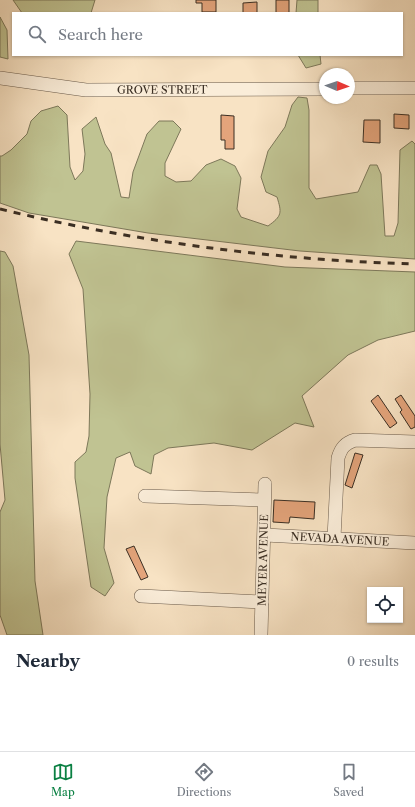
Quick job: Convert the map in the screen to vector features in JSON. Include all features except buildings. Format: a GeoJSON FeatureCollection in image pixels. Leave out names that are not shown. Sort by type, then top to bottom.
{"type":"FeatureCollection","features":[{"type":"Feature","properties":{"kind":"street","name":"GROVE STREET"},"geometry":{"type":"LineString","coordinates":[[0,78],[86,90],[319,89]]}},
{"type":"Feature","properties":{"kind":"street"},"geometry":{"type":"LineString","coordinates":[[355,88],[415,88]]}},
{"type":"Feature","properties":{"kind":"street"},"geometry":{"type":"LineString","coordinates":[[334,538],[338,458],[342,448],[346,444],[355,440],[415,442]]}},
{"type":"Feature","properties":{"kind":"street","name":"MEYER AVENUE"},"geometry":{"type":"LineString","coordinates":[[261,635],[265,535],[264,500],[266,484]]}},
{"type":"Feature","properties":{"kind":"street"},"geometry":{"type":"LineString","coordinates":[[146,496],[264,500]]}},
{"type":"Feature","properties":{"kind":"street","name":"NEVADA AVENUE"},"geometry":{"type":"LineString","coordinates":[[265,535],[415,543]]}},
{"type":"Feature","properties":{"kind":"street"},"geometry":{"type":"LineString","coordinates":[[141,596],[262,602]]}},
{"type":"Feature","properties":{"kind":"green space"},"geometry":{"type":"Polygon","coordinates":[[[13,0],[95,0],[91,12],[21,12],[13,0]]]}},
{"type":"Feature","properties":{"kind":"green space"},"geometry":{"type":"Polygon","coordinates":[[[297,0],[318,0],[318,12],[296,12],[297,0]]]}},
{"type":"Feature","properties":{"kind":"green space"},"geometry":{"type":"Polygon","coordinates":[[[0,17],[7,30],[8,59],[0,57],[0,17]]]}},
{"type":"Feature","properties":{"kind":"green space"},"geometry":{"type":"Polygon","coordinates":[[[299,56],[320,56],[321,64],[306,68],[299,56]]]}},
{"type":"Feature","properties":{"kind":"green space"},"geometry":{"type":"Polygon","coordinates":[[[298,97],[307,98],[309,110],[309,188],[316,199],[358,192],[370,165],[377,165],[381,174],[385,236],[394,236],[398,223],[400,150],[412,141],[415,144],[415,259],[300,251],[148,233],[29,213],[0,203],[0,156],[11,150],[27,134],[31,121],[41,111],[58,106],[67,115],[70,167],[75,180],[83,171],[85,154],[82,129],[96,117],[105,144],[111,153],[121,197],[129,198],[133,172],[147,134],[159,121],[173,121],[181,129],[165,163],[165,176],[176,182],[191,181],[206,165],[221,159],[235,166],[241,178],[237,209],[241,217],[268,226],[276,220],[280,214],[280,207],[277,197],[266,192],[261,177],[268,151],[285,127],[292,105],[298,97]]]}},
{"type":"Feature","properties":{"kind":"green space"},"geometry":{"type":"Polygon","coordinates":[[[76,241],[285,267],[415,272],[415,331],[378,340],[348,355],[302,396],[314,427],[295,423],[252,450],[214,443],[168,448],[154,455],[151,474],[135,466],[130,452],[116,458],[107,497],[104,548],[114,583],[105,596],[91,587],[75,478],[75,462],[86,452],[89,436],[90,394],[83,289],[69,254],[76,241]]]}},
{"type":"Feature","properties":{"kind":"green space"},"geometry":{"type":"Polygon","coordinates":[[[0,251],[5,252],[13,266],[29,355],[35,581],[43,635],[7,635],[0,615],[0,512],[5,500],[0,444],[0,251]]]}},
{"type":"Feature","properties":{"kind":"railway"},"geometry":{"type":"LineString","coordinates":[[0,209],[51,221],[154,240],[258,254],[363,262],[415,264]]}}]}
